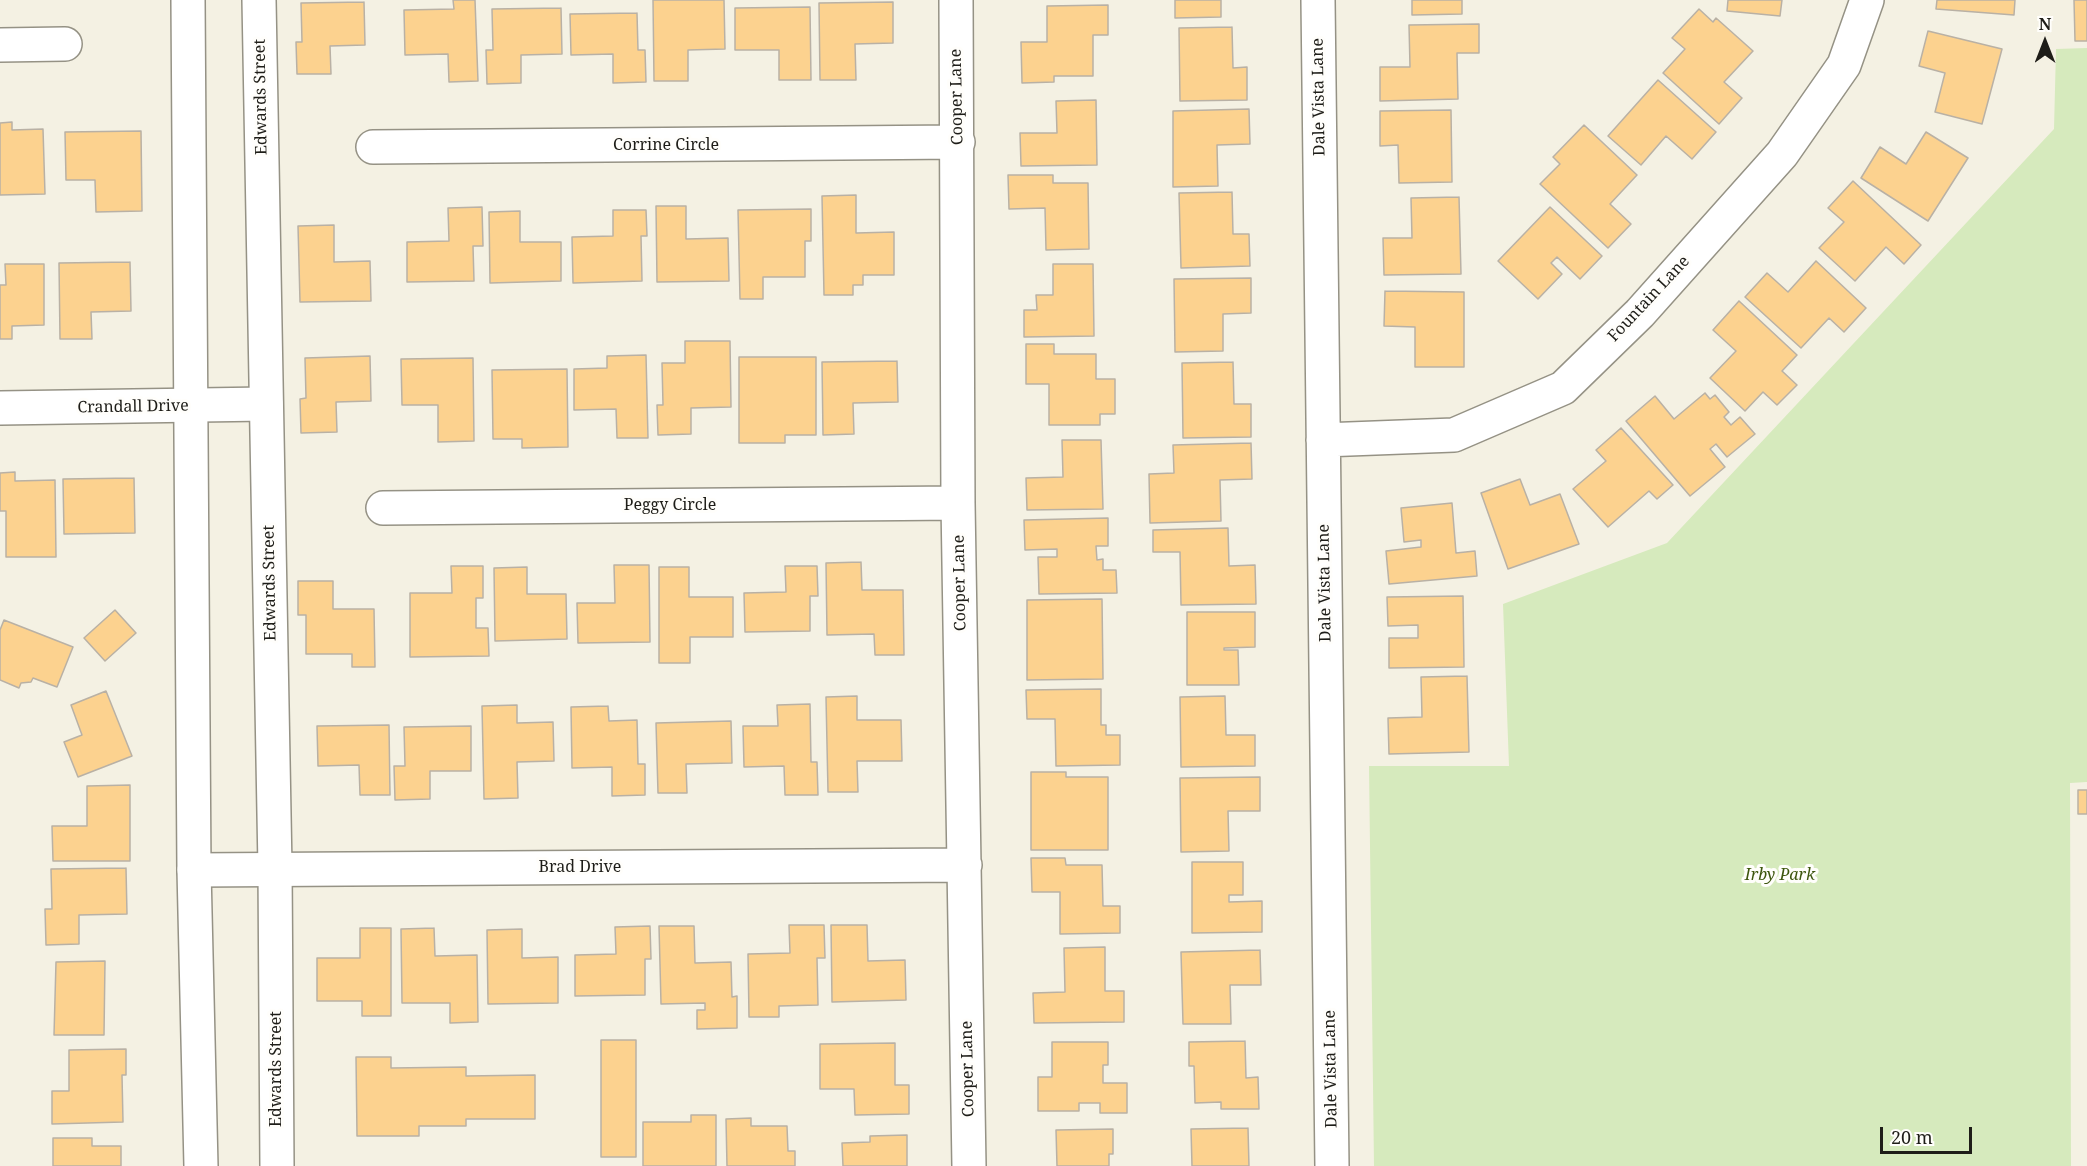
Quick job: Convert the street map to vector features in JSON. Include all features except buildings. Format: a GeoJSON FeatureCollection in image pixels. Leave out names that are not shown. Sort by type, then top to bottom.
{"type":"FeatureCollection","features":[{"type":"Feature","properties":{"kind":"street"},"geometry":{"type":"LineString","coordinates":[[188,0],[194,870],[201,1166]]}},
{"type":"Feature","properties":{"kind":"street","name":"Edwards Street"},"geometry":{"type":"LineString","coordinates":[[259,0],[275,868],[277,1166]]}},
{"type":"Feature","properties":{"kind":"street","name":"Cooper Lane"},"geometry":{"type":"LineString","coordinates":[[956,0],[958,503],[969,1166]]}},
{"type":"Feature","properties":{"kind":"street","name":"Dale Vista Lane"},"geometry":{"type":"LineString","coordinates":[[1318,0],[1332,1166]]}},
{"type":"Feature","properties":{"kind":"street","name":"Fountain Lane"},"geometry":{"type":"LineString","coordinates":[[1323,440],[1454,435],[1563,388],[1640,313],[1782,154],[1844,65],[1867,0]]}},
{"type":"Feature","properties":{"kind":"street"},"geometry":{"type":"LineString","coordinates":[[0,45],[65,44]]}},
{"type":"Feature","properties":{"kind":"street","name":"Corrine Circle"},"geometry":{"type":"LineString","coordinates":[[373,147],[958,142]]}},
{"type":"Feature","properties":{"kind":"street","name":"Crandall Drive"},"geometry":{"type":"LineString","coordinates":[[0,408],[266,404]]}},
{"type":"Feature","properties":{"kind":"street","name":"Peggy Circle"},"geometry":{"type":"LineString","coordinates":[[382,508],[958,503]]}},
{"type":"Feature","properties":{"kind":"street","name":"Brad Drive"},"geometry":{"type":"LineString","coordinates":[[194,870],[965,865]]}},
{"type":"Feature","properties":{"kind":"green space","name":"Irby Park"},"geometry":{"type":"Polygon","coordinates":[[[2087,48],[2087,782],[2070,783],[2071,1166],[1374,1166],[1369,766],[1509,766],[1503,604],[1667,543],[2054,129],[2056,49],[2087,48]]]}}]}
